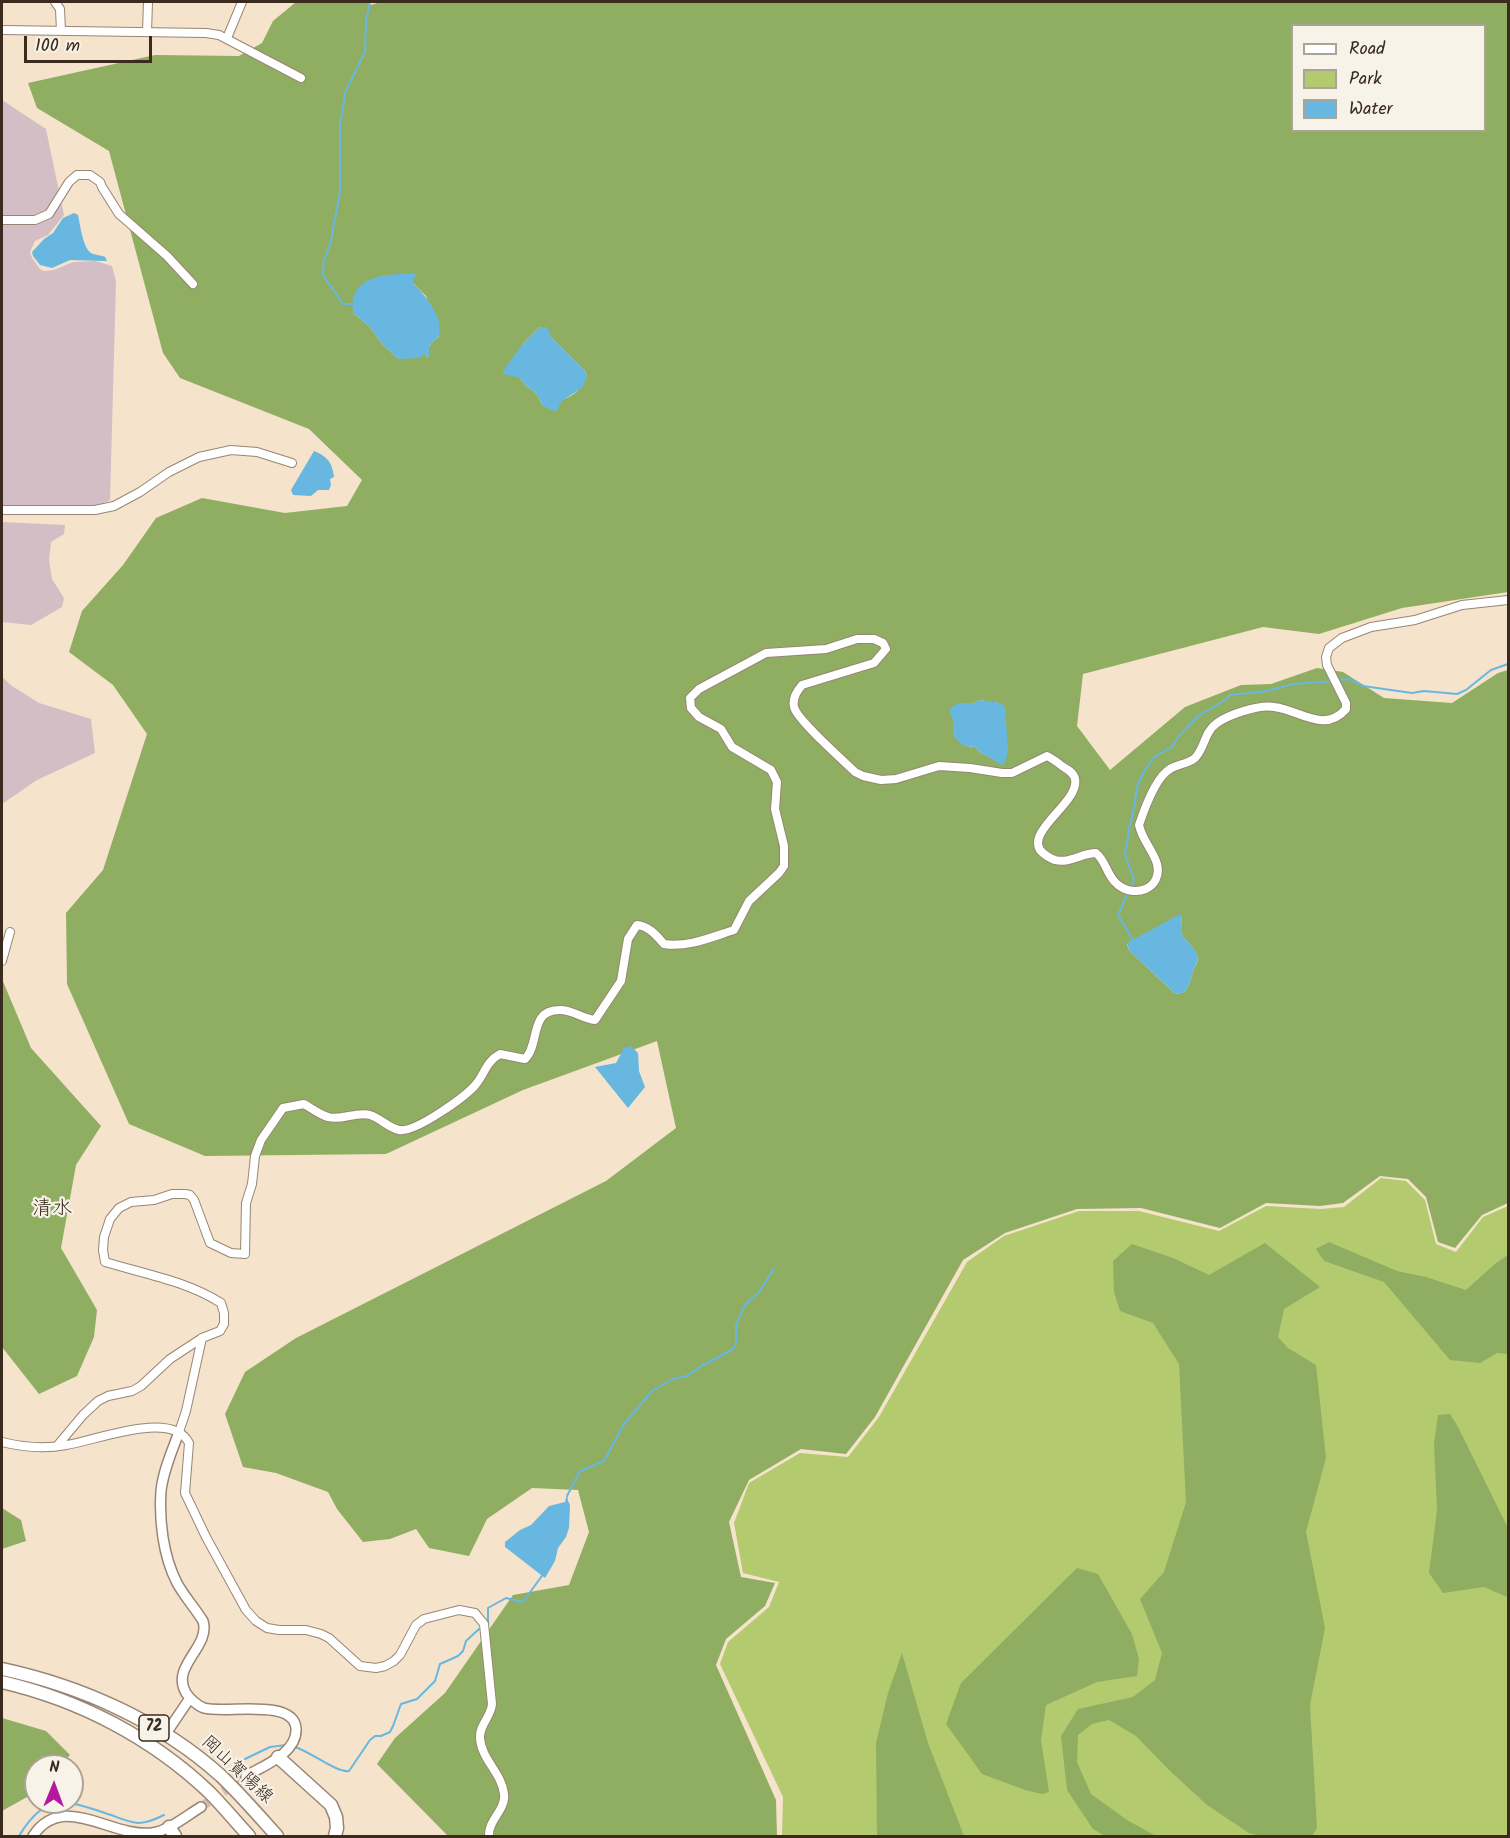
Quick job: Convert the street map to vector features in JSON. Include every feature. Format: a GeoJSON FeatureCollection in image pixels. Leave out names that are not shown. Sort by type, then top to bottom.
{"type":"FeatureCollection","features":[{"type":"Feature","properties":{"kind":"main road","name":"岡山賀陽線"},"geometry":{"type":"LineString","coordinates":[[2,1669],[76,1690],[122,1710],[165,1735],[191,1752],[221,1777],[277,1836]]}},
{"type":"Feature","properties":{"kind":"main road","name":"岡山賀陽線"},"geometry":{"type":"LineString","coordinates":[[2,1682],[29,1688],[71,1703],[112,1722],[149,1745],[210,1793],[249,1836]]}},
{"type":"Feature","properties":{"kind":"main road"},"geometry":{"type":"LineString","coordinates":[[278,1757],[331,1805],[336,1817],[335,1836]]}},
{"type":"Feature","properties":{"kind":"main road"},"geometry":{"type":"LineString","coordinates":[[228,1813],[243,1836]]}},
{"type":"Feature","properties":{"kind":"main road"},"geometry":{"type":"LineString","coordinates":[[255,1814],[285,1836]]}},
{"type":"Feature","properties":{"kind":"street"},"geometry":{"type":"LineString","coordinates":[[55,2],[60,9],[61,31]]}},
{"type":"Feature","properties":{"kind":"street"},"geometry":{"type":"LineString","coordinates":[[147,32],[148,2]]}},
{"type":"Feature","properties":{"kind":"street"},"geometry":{"type":"LineString","coordinates":[[227,38],[242,2]]}},
{"type":"Feature","properties":{"kind":"street"},"geometry":{"type":"LineString","coordinates":[[2,30],[206,33],[227,38],[301,78]]}},
{"type":"Feature","properties":{"kind":"street"},"geometry":{"type":"LineString","coordinates":[[2,220],[36,220],[49,214],[69,182],[77,175],[90,175],[100,182],[119,214],[167,256],[193,284]]}},
{"type":"Feature","properties":{"kind":"street"},"geometry":{"type":"LineString","coordinates":[[2,510],[95,510],[114,506],[169,472],[199,458],[231,450],[257,452],[292,463]]}},
{"type":"Feature","properties":{"kind":"street"},"geometry":{"type":"LineString","coordinates":[[57,1446],[98,1401],[141,1386],[164,1364],[202,1338],[220,1331],[224,1324],[221,1303],[206,1293],[180,1283],[105,1262],[104,1237],[110,1219],[119,1208],[131,1202],[154,1200],[172,1194],[190,1195],[194,1200],[210,1244],[231,1253],[245,1254],[246,1203],[252,1184],[255,1156],[261,1140],[283,1108],[304,1104],[328,1118],[369,1114],[399,1130],[413,1128],[459,1101],[478,1082],[485,1068],[500,1054],[525,1059],[530,1054],[539,1019],[546,1013],[557,1009],[595,1020],[621,981],[628,939],[637,925],[644,926],[658,936],[664,944],[675,946],[734,930],[749,901],[784,866],[784,846],[775,809],[777,782],[771,770],[732,747],[721,729],[699,717],[691,708],[690,698],[699,689],[766,653],[826,649],[857,639],[874,639],[883,643],[886,649],[874,663],[802,686],[795,695],[794,707],[803,721],[855,772],[881,780],[896,779],[939,766],[1012,773],[1047,756],[1072,774],[1075,787],[1071,796],[1046,826],[1040,837],[1038,846],[1041,852],[1054,860],[1062,861],[1096,853],[1118,885],[1130,890],[1148,889],[1154,885],[1157,877],[1157,865],[1140,832],[1139,825],[1164,772],[1190,762],[1197,756],[1205,737],[1217,723],[1249,710],[1273,706],[1316,720],[1335,719],[1346,709],[1346,703],[1327,665],[1326,657],[1329,648],[1350,634],[1371,627],[1415,620],[1462,606],[1509,600]]}},
{"type":"Feature","properties":{"kind":"street"},"geometry":{"type":"LineString","coordinates":[[2,961],[10,932]]}},
{"type":"Feature","properties":{"kind":"street"},"geometry":{"type":"LineString","coordinates":[[202,1338],[186,1411],[161,1489],[161,1522],[171,1571],[205,1628],[203,1638],[186,1664],[183,1675],[185,1692],[201,1707],[217,1710],[273,1709],[285,1713],[295,1723],[296,1733],[291,1745],[278,1757],[246,1776]]}},
{"type":"Feature","properties":{"kind":"street"},"geometry":{"type":"LineString","coordinates":[[2,1443],[20,1446],[66,1446],[113,1434],[146,1429],[165,1427],[178,1432],[186,1437],[189,1443],[185,1493],[246,1610],[256,1621],[267,1628],[306,1630],[321,1634],[329,1638],[360,1666],[376,1668],[394,1661],[400,1655],[416,1625],[424,1618],[459,1610],[475,1613],[484,1624],[492,1704],[480,1732],[481,1747],[504,1793],[501,1807],[489,1830],[489,1836]]}},
{"type":"Feature","properties":{"kind":"street"},"geometry":{"type":"LineString","coordinates":[[165,1735],[190,1698]]}},
{"type":"Feature","properties":{"kind":"street"},"geometry":{"type":"LineString","coordinates":[[33,1836],[41,1825],[65,1816],[80,1818],[126,1833],[172,1832],[201,1807]]}},
{"type":"Feature","properties":{"kind":"shaded area"},"geometry":{"type":"Polygon","coordinates":[[[2,100],[46,129],[64,215],[48,235],[35,241],[30,252],[32,258],[44,271],[54,270],[73,262],[95,261],[112,266],[116,281],[110,500],[98,506],[2,506],[2,100]]]}},
{"type":"Feature","properties":{"kind":"shaded area"},"geometry":{"type":"Polygon","coordinates":[[[2,522],[65,525],[64,534],[51,542],[49,560],[52,579],[64,598],[62,607],[31,625],[2,622],[2,522]]]}},
{"type":"Feature","properties":{"kind":"shaded area"},"geometry":{"type":"Polygon","coordinates":[[[2,677],[39,703],[91,719],[95,753],[37,780],[2,804],[2,677]]]}},
{"type":"Feature","properties":{"kind":"green space"},"geometry":{"type":"Polygon","coordinates":[[[296,2],[367,2],[371,5],[380,2],[1508,2],[1508,592],[1402,608],[1319,634],[1263,627],[1083,674],[1077,726],[1110,770],[1185,707],[1241,685],[1271,684],[1317,668],[1343,672],[1384,698],[1452,703],[1498,673],[1508,670],[1508,1203],[1482,1215],[1455,1248],[1438,1242],[1426,1197],[1408,1179],[1380,1176],[1343,1203],[1320,1206],[1266,1203],[1220,1228],[1141,1208],[1077,1209],[1005,1233],[963,1260],[875,1417],[846,1454],[801,1449],[749,1480],[729,1522],[741,1577],[775,1583],[765,1606],[726,1639],[716,1665],[776,1800],[777,1836],[448,1836],[377,1764],[395,1738],[445,1693],[513,1595],[569,1585],[589,1532],[578,1490],[532,1488],[487,1519],[469,1556],[429,1548],[416,1529],[390,1539],[363,1542],[337,1509],[328,1492],[276,1473],[243,1467],[225,1414],[245,1372],[296,1338],[606,1181],[676,1128],[657,1041],[523,1090],[386,1154],[205,1156],[129,1124],[67,984],[66,913],[103,870],[147,734],[113,685],[69,652],[82,611],[123,565],[156,518],[202,498],[285,513],[347,506],[362,480],[309,429],[180,378],[163,353],[109,151],[37,108],[28,83],[155,55],[239,56],[262,43],[273,21],[296,2]],[[413,278],[353,313],[370,327],[383,345],[399,359],[425,354],[428,357],[429,346],[439,336],[426,296],[413,283],[413,278]],[[540,327],[522,345],[520,378],[536,393],[543,406],[575,393],[587,375],[551,337],[545,327],[540,327]],[[980,700],[974,703],[959,703],[953,721],[953,734],[970,747],[975,747],[988,756],[997,702],[980,700]],[[1182,916],[1127,944],[1129,950],[1174,993],[1186,991],[1198,959],[1194,949],[1182,935],[1182,916]]]}},
{"type":"Feature","properties":{"kind":"green space"},"geometry":{"type":"Polygon","coordinates":[[[2,979],[31,1048],[101,1126],[76,1165],[61,1248],[97,1310],[94,1337],[77,1376],[39,1394],[2,1347],[2,979]]]}},
{"type":"Feature","properties":{"kind":"green space"},"geometry":{"type":"Polygon","coordinates":[[[1381,1178],[1406,1181],[1425,1200],[1436,1244],[1456,1252],[1483,1217],[1508,1206],[1508,1836],[782,1836],[783,1797],[720,1664],[728,1642],[769,1607],[779,1582],[743,1573],[734,1523],[749,1483],[800,1453],[848,1457],[879,1417],[967,1262],[1004,1236],[1079,1211],[1139,1211],[1219,1231],[1266,1206],[1321,1209],[1344,1207],[1381,1178]]]}},
{"type":"Feature","properties":{"kind":"green space"},"geometry":{"type":"Polygon","coordinates":[[[1329,1242],[1397,1271],[1426,1277],[1466,1290],[1508,1255],[1508,1354],[1497,1353],[1480,1363],[1450,1360],[1384,1282],[1324,1261],[1316,1249],[1329,1242]]]}},
{"type":"Feature","properties":{"kind":"green space"},"geometry":{"type":"Polygon","coordinates":[[[1265,1243],[1320,1287],[1284,1309],[1278,1337],[1288,1348],[1316,1365],[1326,1458],[1306,1532],[1325,1628],[1310,1705],[1317,1828],[1312,1836],[1260,1836],[1249,1833],[1207,1805],[1136,1736],[1109,1720],[1092,1724],[1078,1735],[1077,1762],[1091,1794],[1127,1820],[1156,1836],[1105,1836],[1093,1829],[1067,1790],[1061,1736],[1078,1709],[1133,1697],[1155,1680],[1162,1653],[1140,1599],[1164,1572],[1186,1502],[1179,1364],[1153,1323],[1120,1311],[1114,1292],[1113,1261],[1132,1244],[1173,1258],[1209,1275],[1265,1243]]]}},
{"type":"Feature","properties":{"kind":"green space"},"geometry":{"type":"Polygon","coordinates":[[[1450,1414],[1508,1528],[1508,1600],[1507,1597],[1484,1587],[1443,1593],[1429,1573],[1437,1510],[1434,1444],[1438,1415],[1450,1414]]]}},
{"type":"Feature","properties":{"kind":"green space"},"geometry":{"type":"Polygon","coordinates":[[[2,1508],[21,1520],[26,1541],[2,1549],[2,1508]]]}},
{"type":"Feature","properties":{"kind":"green space"},"geometry":{"type":"Polygon","coordinates":[[[1077,1568],[1098,1574],[1132,1634],[1139,1659],[1137,1676],[1097,1682],[1046,1705],[1041,1740],[1049,1792],[1042,1794],[982,1774],[946,1724],[961,1683],[1077,1568]]]}},
{"type":"Feature","properties":{"kind":"green space"},"geometry":{"type":"Polygon","coordinates":[[[902,1653],[928,1743],[964,1836],[877,1836],[876,1743],[888,1693],[902,1653]]]}},
{"type":"Feature","properties":{"kind":"green space"},"geometry":{"type":"Polygon","coordinates":[[[2,1718],[46,1731],[69,1754],[24,1754],[24,1799],[2,1811],[2,1718]]]}},
{"type":"Feature","properties":{"kind":"water"},"geometry":{"type":"Polygon","coordinates":[[[74,213],[78,215],[82,236],[88,250],[92,254],[105,257],[107,261],[70,260],[52,268],[40,265],[32,252],[53,233],[63,218],[74,213]]]}},
{"type":"Feature","properties":{"kind":"water"},"geometry":{"type":"Polygon","coordinates":[[[416,273],[413,283],[436,314],[440,328],[439,335],[429,346],[429,358],[425,354],[420,358],[399,359],[383,345],[370,327],[353,313],[353,298],[363,283],[371,279],[416,273]]]}},
{"type":"Feature","properties":{"kind":"water"},"geometry":{"type":"Polygon","coordinates":[[[540,327],[549,330],[551,337],[587,375],[583,387],[562,401],[556,412],[543,406],[536,393],[520,378],[503,374],[522,345],[540,327]]]}},
{"type":"Feature","properties":{"kind":"water"},"geometry":{"type":"Polygon","coordinates":[[[314,451],[323,455],[332,467],[334,477],[330,479],[329,490],[318,490],[311,496],[293,495],[291,490],[314,451]]]}},
{"type":"Feature","properties":{"kind":"water"},"geometry":{"type":"Polygon","coordinates":[[[979,700],[997,702],[1005,707],[1008,751],[1005,763],[1002,765],[975,747],[964,746],[953,734],[953,721],[949,709],[959,703],[974,703],[979,700]]]}},
{"type":"Feature","properties":{"kind":"water"},"geometry":{"type":"Polygon","coordinates":[[[1180,914],[1182,916],[1182,935],[1194,948],[1198,958],[1186,991],[1174,993],[1129,950],[1127,943],[1180,914]]]}},
{"type":"Feature","properties":{"kind":"water"},"geometry":{"type":"Polygon","coordinates":[[[631,1046],[638,1053],[639,1071],[645,1087],[628,1108],[595,1067],[616,1063],[624,1048],[631,1046]]]}},
{"type":"Feature","properties":{"kind":"water"},"geometry":{"type":"Polygon","coordinates":[[[567,1494],[570,1505],[569,1528],[545,1578],[505,1547],[505,1542],[520,1530],[531,1525],[549,1506],[565,1502],[567,1494]]]}},
{"type":"Feature","properties":{"kind":"waterway"},"geometry":{"type":"LineString","coordinates":[[353,304],[343,304],[323,275],[324,260],[330,245],[340,192],[340,124],[346,90],[365,52],[366,21],[370,2]]}},
{"type":"Feature","properties":{"kind":"waterway"},"geometry":{"type":"LineString","coordinates":[[1338,680],[1350,679],[1363,686],[1412,693],[1424,691],[1457,694],[1466,690],[1491,670],[1508,664]]}},
{"type":"Feature","properties":{"kind":"waterway"},"geometry":{"type":"LineString","coordinates":[[1131,887],[1134,880],[1125,854],[1130,825],[1137,787],[1154,757],[1172,747],[1198,716],[1230,695],[1267,691],[1293,684],[1333,681]]}},
{"type":"Feature","properties":{"kind":"waterway"},"geometry":{"type":"LineString","coordinates":[[1128,892],[1118,915],[1133,940]]}},
{"type":"Feature","properties":{"kind":"waterway"},"geometry":{"type":"LineString","coordinates":[[567,1496],[580,1471],[604,1461],[624,1424],[652,1391],[673,1379],[687,1376],[733,1349],[736,1343],[736,1325],[745,1305],[760,1291],[774,1268]]}},
{"type":"Feature","properties":{"kind":"waterway"},"geometry":{"type":"LineString","coordinates":[[488,1625],[488,1608],[506,1598],[523,1602],[544,1573]]}},
{"type":"Feature","properties":{"kind":"waterway"},"geometry":{"type":"LineString","coordinates":[[295,1747],[338,1769],[349,1771],[370,1740],[375,1736],[390,1732],[401,1704],[417,1699],[435,1681],[440,1664],[458,1656],[463,1651],[466,1641],[479,1629]]}},
{"type":"Feature","properties":{"kind":"waterway"},"geometry":{"type":"LineString","coordinates":[[245,1759],[270,1747],[286,1745]]}},
{"type":"Feature","properties":{"kind":"waterway"},"geometry":{"type":"LineString","coordinates":[[19,1836],[39,1812],[59,1803],[82,1806],[138,1823],[148,1822],[164,1815]]}},
{"type":"Feature","properties":{"kind":"tunnel"},"geometry":{"type":"LineString","coordinates":[[201,1807],[246,1776]]}},
{"type":"Feature","properties":{"kind":"district","name":"清水"},"geometry":{"type":"Point","coordinates":[52,1211]}}]}
